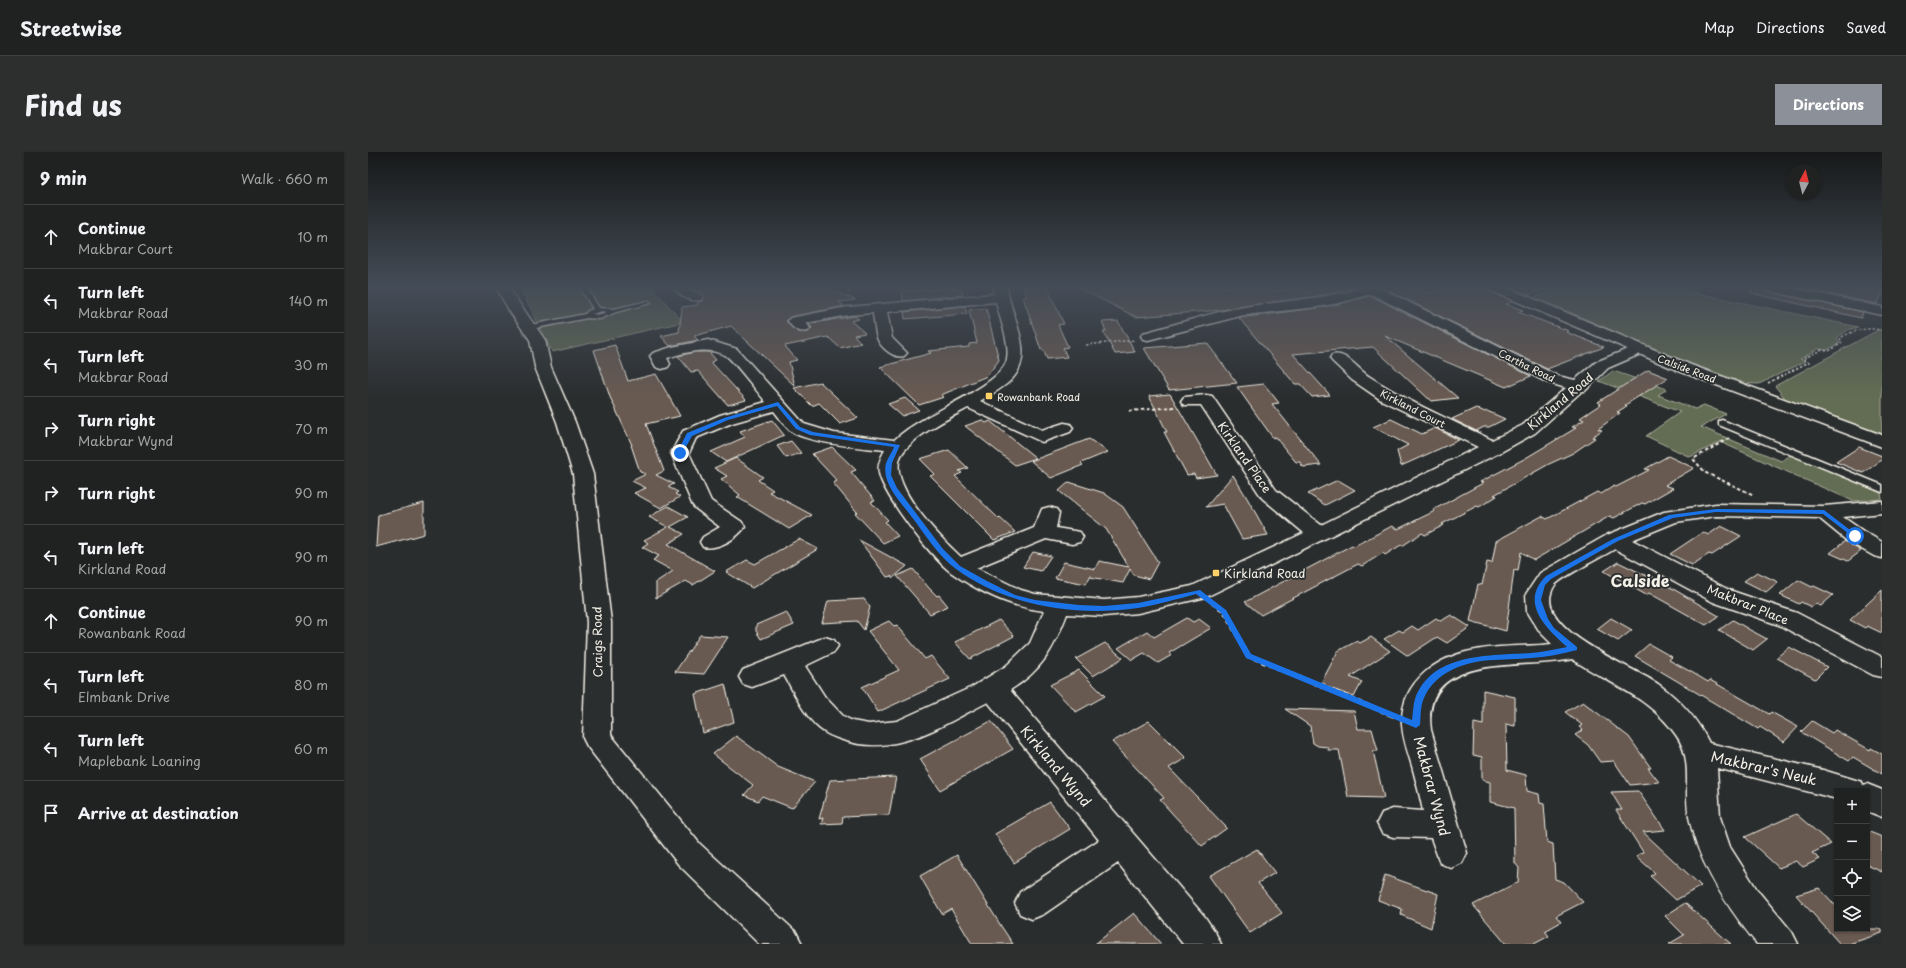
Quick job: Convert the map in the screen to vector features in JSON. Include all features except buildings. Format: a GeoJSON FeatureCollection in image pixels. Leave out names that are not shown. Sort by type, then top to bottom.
{"type":"FeatureCollection","features":[{"type":"Feature","properties":{"kind":"street","name":"Craigs Road"},"geometry":{"type":"LineString","coordinates":[[527,324],[537,340],[544,367],[566,422],[583,474],[599,622],[597,738],[689,854],[784,944]]}},
{"type":"Feature","properties":{"kind":"street"},"geometry":{"type":"LineString","coordinates":[[799,324],[803,328]]}},
{"type":"Feature","properties":{"kind":"street"},"geometry":{"type":"LineString","coordinates":[[875,348],[895,349],[885,339],[882,324]]}},
{"type":"Feature","properties":{"kind":"street"},"geometry":{"type":"LineString","coordinates":[[1008,324],[1016,356],[1013,366],[1003,378],[968,402],[928,422],[898,446],[889,463],[888,475],[894,489],[940,550],[958,567],[1046,522],[1072,536]]}},
{"type":"Feature","properties":{"kind":"street"},"geometry":{"type":"LineString","coordinates":[[1148,336],[1196,324]]}},
{"type":"Feature","properties":{"kind":"street","name":"Cartha Road"},"geometry":{"type":"LineString","coordinates":[[1443,324],[1552,379],[1579,387]]}},
{"type":"Feature","properties":{"kind":"street","name":"Calside Road"},"geometry":{"type":"LineString","coordinates":[[1581,324],[1640,349],[1737,387],[1882,440]]}},
{"type":"Feature","properties":{"kind":"street"},"geometry":{"type":"LineString","coordinates":[[662,364],[658,356],[677,350],[708,345],[732,352],[798,428],[812,434],[898,446]]}},
{"type":"Feature","properties":{"kind":"street","name":"Kirkland Road"},"geometry":{"type":"LineString","coordinates":[[958,567],[985,583],[1013,596],[1035,602],[1058,605],[1104,608],[1138,605],[1198,592],[1494,448],[1529,429],[1579,387],[1602,365],[1640,349]]}},
{"type":"Feature","properties":{"kind":"street","name":"Kirkland Court"},"geometry":{"type":"LineString","coordinates":[[1338,358],[1358,377],[1387,396],[1494,448]]}},
{"type":"Feature","properties":{"kind":"street","name":"Kirkland Place"},"geometry":{"type":"LineString","coordinates":[[1207,400],[1269,494],[1319,534]]}},
{"type":"Feature","properties":{"kind":"street"},"geometry":{"type":"LineString","coordinates":[[968,402],[1042,437],[1064,428]]}},
{"type":"Feature","properties":{"kind":"street"},"geometry":{"type":"LineString","coordinates":[[711,542],[734,527],[702,504],[680,453],[689,435],[726,419],[778,404]]}},
{"type":"Feature","properties":{"kind":"street"},"geometry":{"type":"LineString","coordinates":[[1780,944],[1742,897],[1726,873],[1714,847],[1705,823],[1701,801],[1702,767],[1699,752],[1685,726],[1661,700],[1635,682],[1574,649],[1557,634],[1544,620],[1537,600],[1538,592],[1542,584],[1548,578],[1615,540],[1671,516],[1716,510],[1824,512],[1882,507]]}},
{"type":"Feature","properties":{"kind":"street"},"geometry":{"type":"LineString","coordinates":[[1824,512],[1855,536],[1882,551]]}},
{"type":"Feature","properties":{"kind":"street","name":"Makbrar Place"},"geometry":{"type":"LineString","coordinates":[[1615,540],[1721,596],[1788,619],[1882,668]]}},
{"type":"Feature","properties":{"kind":"street"},"geometry":{"type":"LineString","coordinates":[[790,662],[821,711],[833,724],[856,732],[880,735],[904,731],[992,688],[1021,670],[1036,654],[1045,639],[1058,605]]}},
{"type":"Feature","properties":{"kind":"street"},"geometry":{"type":"LineString","coordinates":[[752,677],[825,646]]}},
{"type":"Feature","properties":{"kind":"street","name":"Makbrar Wynd"},"geometry":{"type":"LineString","coordinates":[[1393,823],[1447,839],[1416,725],[1417,706],[1424,689],[1432,679],[1452,666],[1475,659],[1505,656],[1531,656],[1574,649]]}},
{"type":"Feature","properties":{"kind":"street","name":"Kirkland Wynd"},"geometry":{"type":"LineString","coordinates":[[992,688],[1194,928],[1203,944]]}},
{"type":"Feature","properties":{"kind":"street","name":"Makbrar's Neuk"},"geometry":{"type":"LineString","coordinates":[[1699,752],[1823,782],[1842,788]]}},
{"type":"Feature","properties":{"kind":"street"},"geometry":{"type":"LineString","coordinates":[[1870,798],[1882,804]]}},
{"type":"Feature","properties":{"kind":"street"},"geometry":{"type":"LineString","coordinates":[[1032,903],[1121,843]]}},
{"type":"Feature","properties":{"kind":"lane"},"geometry":{"type":"LineString","coordinates":[[529,328],[549,324]]}},
{"type":"Feature","properties":{"kind":"lane"},"geometry":{"type":"LineString","coordinates":[[1722,423],[1882,489]]}},
{"type":"Feature","properties":{"kind":"path"},"geometry":{"type":"LineString","coordinates":[[1737,387],[1761,387],[1810,362],[1803,359],[1821,350],[1829,351],[1842,343],[1840,338],[1860,328],[1882,330]]}},
{"type":"Feature","properties":{"kind":"path"},"geometry":{"type":"LineString","coordinates":[[1086,345],[1139,339],[1148,336]]}},
{"type":"Feature","properties":{"kind":"path"},"geometry":{"type":"LineString","coordinates":[[1129,411],[1185,406],[1207,400]]}},
{"type":"Feature","properties":{"kind":"path"},"geometry":{"type":"LineString","coordinates":[[1741,431],[1693,459],[1706,473],[1788,511]]}},
{"type":"Feature","properties":{"kind":"path"},"geometry":{"type":"LineString","coordinates":[[1198,592],[1224,611],[1248,656],[1416,725]]}},
{"type":"Feature","properties":{"kind":"green space"},"geometry":{"type":"Polygon","coordinates":[[[538,324],[674,324],[552,352],[538,324]]]}},
{"type":"Feature","properties":{"kind":"green space"},"geometry":{"type":"Polygon","coordinates":[[[1597,324],[1844,324],[1858,327],[1848,330],[1837,338],[1840,343],[1827,350],[1818,349],[1800,359],[1806,361],[1759,384],[1737,383],[1632,342],[1627,337],[1597,324]]]}},
{"type":"Feature","properties":{"kind":"green space"},"geometry":{"type":"Polygon","coordinates":[[[1878,330],[1882,330],[1882,355],[1879,357],[1882,358],[1882,436],[1788,402],[1775,386],[1878,330]]]}},
{"type":"Feature","properties":{"kind":"green space"},"geometry":{"type":"Polygon","coordinates":[[[1613,371],[1667,389],[1658,395],[1695,409],[1704,405],[1726,414],[1701,427],[1781,461],[1792,454],[1881,493],[1882,499],[1853,501],[1720,442],[1690,457],[1646,436],[1680,412],[1599,381],[1613,371]]]}},
{"type":"Feature","properties":{"kind":"place","name":"Rowanbank Road"},"geometry":{"type":"Point","coordinates":[989,396]}},
{"type":"Feature","properties":{"kind":"place","name":"Kirkland Road"},"geometry":{"type":"Point","coordinates":[1216,573]}},
{"type":"Feature","properties":{"kind":"district","name":"Calside"},"geometry":{"type":"Point","coordinates":[1640,580]}},
{"type":"Feature","properties":{"kind":"route"},"geometry":{"type":"LineString","coordinates":[[680,453],[689,435],[726,419],[778,404],[798,428],[812,434],[898,446],[889,463],[888,475],[894,489],[940,550],[958,567],[985,583],[1013,596],[1035,602],[1079,607],[1104,608],[1138,605],[1198,592],[1224,611],[1248,656],[1416,725],[1416,712],[1419,699],[1424,689],[1432,679],[1442,671],[1452,666],[1475,659],[1505,656],[1531,656],[1564,652],[1574,649],[1552,630],[1544,620],[1537,600],[1538,592],[1542,584],[1548,578],[1615,540],[1671,516],[1716,510],[1807,510],[1824,512],[1855,536]]}}]}
